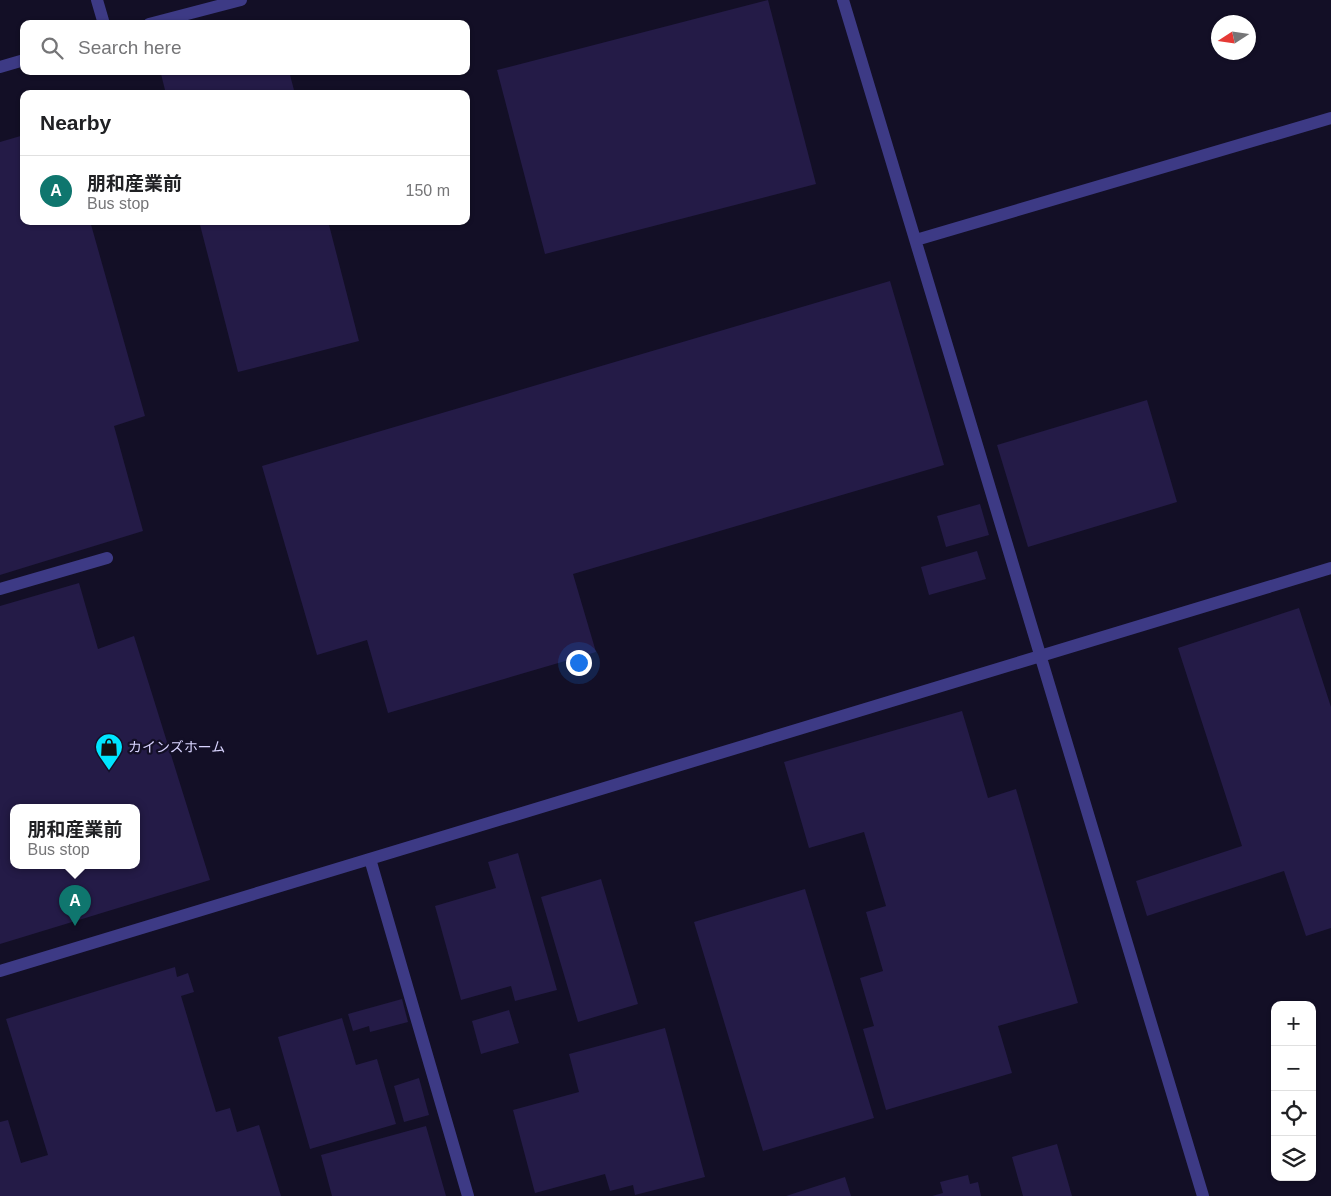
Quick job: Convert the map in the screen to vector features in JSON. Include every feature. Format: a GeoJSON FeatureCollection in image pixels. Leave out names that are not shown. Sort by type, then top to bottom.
{"type":"FeatureCollection","features":[{"type":"Feature","properties":{"kind":"street"},"geometry":{"type":"LineString","coordinates":[[97,0],[103,20]]}},
{"type":"Feature","properties":{"kind":"street"},"geometry":{"type":"LineString","coordinates":[[164,20],[241,0]]}},
{"type":"Feature","properties":{"kind":"street"},"geometry":{"type":"LineString","coordinates":[[843,0],[1203,1196]]}},
{"type":"Feature","properties":{"kind":"street"},"geometry":{"type":"LineString","coordinates":[[0,67],[20,61]]}},
{"type":"Feature","properties":{"kind":"street"},"geometry":{"type":"LineString","coordinates":[[916,240],[1331,118]]}},
{"type":"Feature","properties":{"kind":"street"},"geometry":{"type":"LineString","coordinates":[[0,590],[107,558]]}},
{"type":"Feature","properties":{"kind":"street"},"geometry":{"type":"LineString","coordinates":[[0,971],[1331,568]]}},
{"type":"Feature","properties":{"kind":"street"},"geometry":{"type":"LineString","coordinates":[[370,859],[468,1196]]}},
{"type":"Feature","properties":{"kind":"building"},"geometry":{"type":"Polygon","coordinates":[[[768,0],[816,184],[545,254],[497,70],[768,0]]]}},
{"type":"Feature","properties":{"kind":"building"},"geometry":{"type":"Polygon","coordinates":[[[161,75],[290,75],[294,90],[165,90],[161,75]]]}},
{"type":"Feature","properties":{"kind":"building"},"geometry":{"type":"Polygon","coordinates":[[[20,136],[20,225],[91,225],[145,416],[114,426],[143,531],[0,575],[0,142],[20,136]]]}},
{"type":"Feature","properties":{"kind":"building"},"geometry":{"type":"Polygon","coordinates":[[[200,225],[329,225],[359,341],[238,372],[200,225]]]}},
{"type":"Feature","properties":{"kind":"building"},"geometry":{"type":"Polygon","coordinates":[[[890,281],[944,465],[573,574],[596,652],[388,713],[367,640],[317,655],[262,466],[890,281]]]}},
{"type":"Feature","properties":{"kind":"building"},"geometry":{"type":"Polygon","coordinates":[[[1147,400],[1177,502],[1028,547],[997,445],[1147,400]]]}},
{"type":"Feature","properties":{"kind":"building"},"geometry":{"type":"Polygon","coordinates":[[[980,504],[989,535],[946,547],[937,516],[980,504]]]}},
{"type":"Feature","properties":{"kind":"building"},"geometry":{"type":"Polygon","coordinates":[[[977,551],[986,579],[929,595],[921,567],[977,551]]]}},
{"type":"Feature","properties":{"kind":"building"},"geometry":{"type":"Polygon","coordinates":[[[79,583],[98,649],[134,636],[210,880],[0,944],[0,606],[79,583]]]}},
{"type":"Feature","properties":{"kind":"building"},"geometry":{"type":"Polygon","coordinates":[[[1299,608],[1331,707],[1331,928],[1306,936],[1284,871],[1147,916],[1136,881],[1242,846],[1178,648],[1299,608]]]}},
{"type":"Feature","properties":{"kind":"building"},"geometry":{"type":"Polygon","coordinates":[[[962,711],[988,798],[1016,789],[1078,1003],[998,1026],[1012,1073],[886,1110],[863,1029],[874,1026],[860,978],[883,971],[866,912],[886,906],[864,832],[809,848],[784,762],[962,711]]]}},
{"type":"Feature","properties":{"kind":"building"},"geometry":{"type":"Polygon","coordinates":[[[518,853],[557,990],[515,1001],[511,986],[461,1000],[435,906],[496,888],[488,862],[518,853]]]}},
{"type":"Feature","properties":{"kind":"building"},"geometry":{"type":"Polygon","coordinates":[[[601,879],[638,1004],[578,1022],[541,897],[601,879]]]}},
{"type":"Feature","properties":{"kind":"building"},"geometry":{"type":"Polygon","coordinates":[[[805,889],[874,1118],[763,1151],[694,922],[805,889]]]}},
{"type":"Feature","properties":{"kind":"building"},"geometry":{"type":"Polygon","coordinates":[[[175,967],[177,977],[188,973],[194,992],[181,996],[216,1112],[230,1108],[237,1132],[259,1125],[281,1196],[0,1196],[0,1122],[8,1120],[21,1163],[48,1155],[6,1019],[175,967]]]}},
{"type":"Feature","properties":{"kind":"building"},"geometry":{"type":"Polygon","coordinates":[[[402,999],[408,1022],[370,1032],[369,1026],[353,1031],[348,1014],[402,999]]]}},
{"type":"Feature","properties":{"kind":"building"},"geometry":{"type":"Polygon","coordinates":[[[509,1010],[519,1043],[481,1054],[472,1021],[509,1010]]]}},
{"type":"Feature","properties":{"kind":"building"},"geometry":{"type":"Polygon","coordinates":[[[342,1018],[356,1065],[377,1059],[396,1124],[310,1149],[278,1037],[342,1018]]]}},
{"type":"Feature","properties":{"kind":"building"},"geometry":{"type":"Polygon","coordinates":[[[665,1028],[705,1177],[635,1195],[633,1185],[610,1191],[605,1174],[535,1193],[513,1110],[579,1092],[569,1054],[665,1028]]]}},
{"type":"Feature","properties":{"kind":"building"},"geometry":{"type":"Polygon","coordinates":[[[419,1078],[429,1115],[404,1122],[394,1086],[419,1078]]]}},
{"type":"Feature","properties":{"kind":"building"},"geometry":{"type":"Polygon","coordinates":[[[426,1126],[446,1196],[332,1196],[321,1155],[426,1126]]]}},
{"type":"Feature","properties":{"kind":"building"},"geometry":{"type":"Polygon","coordinates":[[[1057,1144],[1072,1196],[1023,1196],[1012,1157],[1057,1144]]]}},
{"type":"Feature","properties":{"kind":"building"},"geometry":{"type":"Polygon","coordinates":[[[968,1175],[970,1184],[978,1182],[981,1196],[932,1196],[943,1193],[940,1182],[968,1175]]]}},
{"type":"Feature","properties":{"kind":"building"},"geometry":{"type":"Polygon","coordinates":[[[845,1177],[851,1196],[786,1196],[845,1177]]]}},
{"type":"Feature","properties":{"kind":"place","name":"カインズホーム"},"geometry":{"type":"Point","coordinates":[109,771]}},
{"type":"Feature","properties":{"kind":"place","name":"朋和産業前"},"geometry":{"type":"Point","coordinates":[75,926]}}]}
